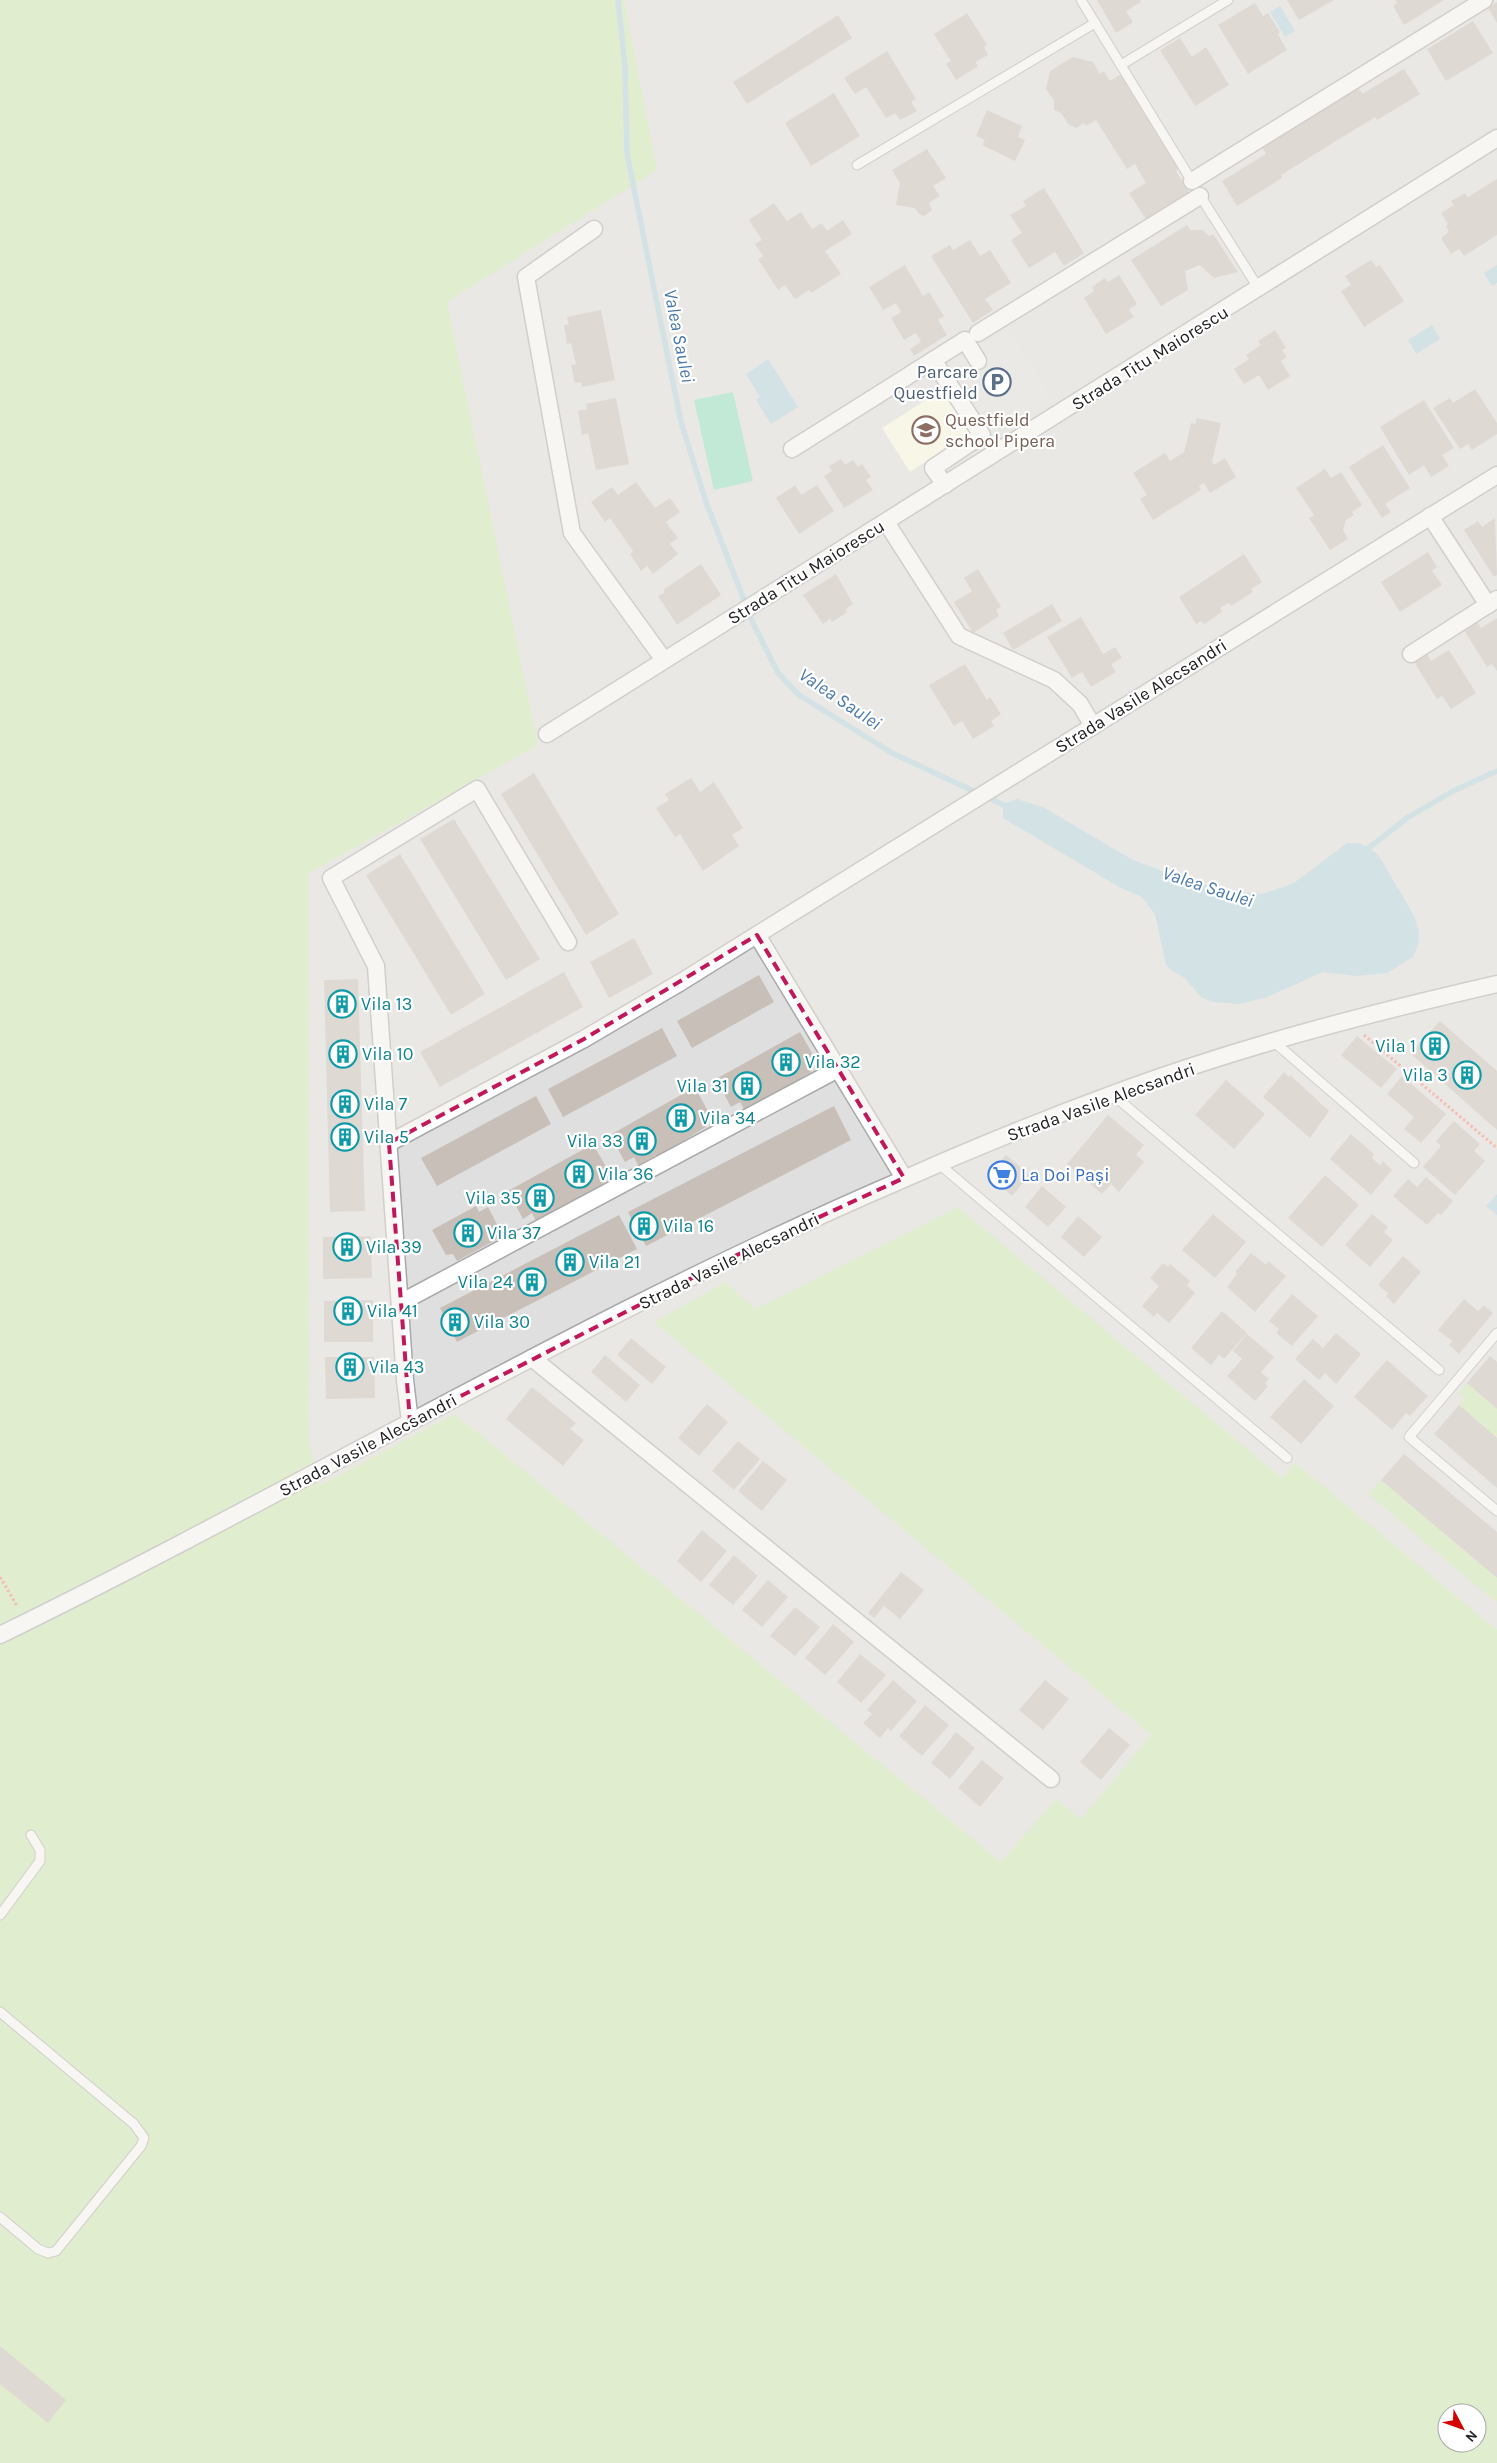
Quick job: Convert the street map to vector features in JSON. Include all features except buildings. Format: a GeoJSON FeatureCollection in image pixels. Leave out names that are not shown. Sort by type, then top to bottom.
{"type":"FeatureCollection","features":[{"type":"Feature","properties":{"kind":"street"},"geometry":{"type":"LineString","coordinates":[[1192,181],[1484,0]]}},
{"type":"Feature","properties":{"kind":"street","name":"Strada Titu Maiorescu"},"geometry":{"type":"LineString","coordinates":[[547,734],[1497,138]]}},
{"type":"Feature","properties":{"kind":"street"},"geometry":{"type":"LineString","coordinates":[[978,333],[1200,196]]}},
{"type":"Feature","properties":{"kind":"street"},"geometry":{"type":"LineString","coordinates":[[594,229],[526,277],[572,533],[664,660]]}},
{"type":"Feature","properties":{"kind":"street"},"geometry":{"type":"LineString","coordinates":[[792,449],[965,340],[978,361]]}},
{"type":"Feature","properties":{"kind":"street"},"geometry":{"type":"LineString","coordinates":[[933,360],[982,435],[933,468],[945,485]]}},
{"type":"Feature","properties":{"kind":"street","name":"Strada Vasile Alecsandri"},"geometry":{"type":"LineString","coordinates":[[389,1143],[584,1039],[757,935],[1497,475]]}},
{"type":"Feature","properties":{"kind":"street"},"geometry":{"type":"LineString","coordinates":[[1411,654],[1492,602],[1430,516]]}},
{"type":"Feature","properties":{"kind":"street"},"geometry":{"type":"LineString","coordinates":[[886,522],[959,636],[1054,680],[1075,699],[1093,726]]}},
{"type":"Feature","properties":{"kind":"street"},"geometry":{"type":"LineString","coordinates":[[410,1422],[376,966],[331,878],[477,790],[568,942]]}},
{"type":"Feature","properties":{"kind":"street"},"geometry":{"type":"LineString","coordinates":[[757,935],[904,1178]]}},
{"type":"Feature","properties":{"kind":"street","name":"Strada Vasile Alecsandri"},"geometry":{"type":"LineString","coordinates":[[0,1635],[532,1358],[739,1254],[904,1178],[1112,1094],[1273,1042],[1358,1018],[1497,984]]}},
{"type":"Feature","properties":{"kind":"street"},"geometry":{"type":"LineString","coordinates":[[400,1303],[838,1069]]}},
{"type":"Feature","properties":{"kind":"street"},"geometry":{"type":"LineString","coordinates":[[532,1358],[1051,1779]]}},
{"type":"Feature","properties":{"kind":"lane"},"geometry":{"type":"LineString","coordinates":[[1082,0],[1200,196],[1259,289]]}},
{"type":"Feature","properties":{"kind":"lane"},"geometry":{"type":"LineString","coordinates":[[1121,65],[1228,0]]}},
{"type":"Feature","properties":{"kind":"lane"},"geometry":{"type":"LineString","coordinates":[[857,165],[1095,23]]}},
{"type":"Feature","properties":{"kind":"lane"},"geometry":{"type":"LineString","coordinates":[[1273,1042],[1414,1163]]}},
{"type":"Feature","properties":{"kind":"lane"},"geometry":{"type":"LineString","coordinates":[[1112,1094],[1438,1370]]}},
{"type":"Feature","properties":{"kind":"lane"},"geometry":{"type":"LineString","coordinates":[[939,1164],[1287,1458]]}},
{"type":"Feature","properties":{"kind":"lane"},"geometry":{"type":"LineString","coordinates":[[1497,1333],[1494,1343],[1409,1437],[1497,1511]]}},
{"type":"Feature","properties":{"kind":"lane"},"geometry":{"type":"LineString","coordinates":[[0,1915],[40,1861],[40,1850],[31,1835]]}},
{"type":"Feature","properties":{"kind":"lane"},"geometry":{"type":"LineString","coordinates":[[0,2012],[134,2124],[144,2138],[141,2146],[56,2251],[48,2253],[38,2249],[0,2218]]}},
{"type":"Feature","properties":{"kind":"path"},"geometry":{"type":"LineString","coordinates":[[1358,1018],[1363,1034],[1497,1148]]}},
{"type":"Feature","properties":{"kind":"path"},"geometry":{"type":"LineString","coordinates":[[0,1577],[27,1622]]}},
{"type":"Feature","properties":{"kind":"highlighted area"},"geometry":{"type":"Polygon","coordinates":[[[757,935],[904,1178],[739,1254],[410,1422],[389,1143],[584,1039],[757,935]]]}},
{"type":"Feature","properties":{"kind":"shaded area"},"geometry":{"type":"Polygon","coordinates":[[[0,0],[1497,0],[1497,2463],[0,2463],[0,0]]]}},
{"type":"Feature","properties":{"kind":"shaded area","name":"Parcare Questfield"},"geometry":{"type":"Polygon","coordinates":[[[1008,328],[1051,397],[989,433],[942,367],[1008,328]]]}},
{"type":"Feature","properties":{"kind":"shaded area","name":"Questfield school Pipera"},"geometry":{"type":"Polygon","coordinates":[[[943,389],[971,432],[910,472],[882,428],[943,389]]]}},
{"type":"Feature","properties":{"kind":"green space"},"geometry":{"type":"Polygon","coordinates":[[[0,0],[624,0],[657,170],[447,302],[538,745],[308,874],[309,1444],[320,1485],[455,1414],[1001,1862],[1056,1799],[1081,1819],[1151,1735],[654,1322],[725,1282],[755,1309],[958,1207],[1282,1478],[1295,1463],[1497,1630],[1497,2463],[0,2463],[0,0]]]}},
{"type":"Feature","properties":{"kind":"green space"},"geometry":{"type":"Polygon","coordinates":[[[733,392],[753,481],[714,490],[694,400],[733,392]]]}},
{"type":"Feature","properties":{"kind":"green space"},"geometry":{"type":"Polygon","coordinates":[[[1467,1383],[1497,1409],[1497,1438],[1459,1405],[1464,1398],[1458,1393],[1467,1383]]]}},
{"type":"Feature","properties":{"kind":"green space"},"geometry":{"type":"Polygon","coordinates":[[[1381,1480],[1497,1578],[1497,1603],[1368,1494],[1381,1480]]]}},
{"type":"Feature","properties":{"kind":"water"},"geometry":{"type":"Polygon","coordinates":[[[1280,6],[1295,31],[1285,37],[1270,12],[1280,6]]]}},
{"type":"Feature","properties":{"kind":"water"},"geometry":{"type":"Polygon","coordinates":[[[1497,265],[1497,283],[1492,286],[1484,273],[1497,265]]]}},
{"type":"Feature","properties":{"kind":"water"},"geometry":{"type":"Polygon","coordinates":[[[1432,325],[1440,339],[1416,354],[1408,340],[1432,325]]]}},
{"type":"Feature","properties":{"kind":"water"},"geometry":{"type":"Polygon","coordinates":[[[768,359],[798,407],[771,424],[756,400],[760,397],[746,374],[768,359]]]}},
{"type":"Feature","properties":{"kind":"water"},"geometry":{"type":"Polygon","coordinates":[[[1017,799],[1043,807],[1131,859],[1178,877],[1229,891],[1262,894],[1294,883],[1347,843],[1359,843],[1375,852],[1382,861],[1414,916],[1419,931],[1418,945],[1413,957],[1387,973],[1356,976],[1323,972],[1265,998],[1238,1004],[1212,1002],[1201,997],[1185,978],[1172,971],[1166,965],[1155,914],[1142,897],[1121,888],[1003,818],[1003,804],[1017,799]]]}},
{"type":"Feature","properties":{"kind":"water"},"geometry":{"type":"Polygon","coordinates":[[[1497,1194],[1497,1215],[1486,1206],[1497,1194]]]}},
{"type":"Feature","properties":{"kind":"waterway","name":"Valea Saulei"},"geometry":{"type":"LineString","coordinates":[[618,0],[625,66],[627,154],[681,422],[706,502],[753,623],[778,673],[799,695],[892,753],[1008,807]]}},
{"type":"Feature","properties":{"kind":"waterway","name":"Valea Saulei"},"geometry":{"type":"LineString","coordinates":[[1365,851],[1407,818],[1453,791],[1497,771]]}},
{"type":"Feature","properties":{"kind":"place","name":"Parcare Questfield"},"geometry":{"type":"Point","coordinates":[997,382]}},
{"type":"Feature","properties":{"kind":"place","name":"Questfield school Pipera"},"geometry":{"type":"Point","coordinates":[926,430]}},
{"type":"Feature","properties":{"kind":"place","name":"Vila 13"},"geometry":{"type":"Point","coordinates":[342,1004]}},
{"type":"Feature","properties":{"kind":"place","name":"Vila 1"},"geometry":{"type":"Point","coordinates":[1435,1046]}},
{"type":"Feature","properties":{"kind":"place","name":"Vila 10"},"geometry":{"type":"Point","coordinates":[343,1054]}},
{"type":"Feature","properties":{"kind":"place","name":"Vila 32"},"geometry":{"type":"Point","coordinates":[786,1062]}},
{"type":"Feature","properties":{"kind":"place","name":"Vila 3"},"geometry":{"type":"Point","coordinates":[1467,1075]}},
{"type":"Feature","properties":{"kind":"place","name":"Vila 31"},"geometry":{"type":"Point","coordinates":[747,1086]}},
{"type":"Feature","properties":{"kind":"place","name":"Vila 7"},"geometry":{"type":"Point","coordinates":[345,1104]}},
{"type":"Feature","properties":{"kind":"place","name":"Vila 34"},"geometry":{"type":"Point","coordinates":[681,1118]}},
{"type":"Feature","properties":{"kind":"place","name":"Vila 5"},"geometry":{"type":"Point","coordinates":[345,1137]}},
{"type":"Feature","properties":{"kind":"place","name":"Vila 33"},"geometry":{"type":"Point","coordinates":[642,1141]}},
{"type":"Feature","properties":{"kind":"place","name":"Vila 36"},"geometry":{"type":"Point","coordinates":[579,1174]}},
{"type":"Feature","properties":{"kind":"place","name":"La Doi Pași"},"geometry":{"type":"Point","coordinates":[1002,1175]}},
{"type":"Feature","properties":{"kind":"place","name":"Vila 35"},"geometry":{"type":"Point","coordinates":[540,1198]}},
{"type":"Feature","properties":{"kind":"place","name":"Vila 16"},"geometry":{"type":"Point","coordinates":[644,1226]}},
{"type":"Feature","properties":{"kind":"place","name":"Vila 37"},"geometry":{"type":"Point","coordinates":[468,1233]}},
{"type":"Feature","properties":{"kind":"place","name":"Vila 39"},"geometry":{"type":"Point","coordinates":[347,1247]}},
{"type":"Feature","properties":{"kind":"place","name":"Vila 21"},"geometry":{"type":"Point","coordinates":[570,1262]}},
{"type":"Feature","properties":{"kind":"place","name":"Vila 24"},"geometry":{"type":"Point","coordinates":[532,1282]}},
{"type":"Feature","properties":{"kind":"place","name":"Vila 41"},"geometry":{"type":"Point","coordinates":[348,1311]}},
{"type":"Feature","properties":{"kind":"place","name":"Vila 30"},"geometry":{"type":"Point","coordinates":[455,1322]}},
{"type":"Feature","properties":{"kind":"place","name":"Vila 43"},"geometry":{"type":"Point","coordinates":[350,1367]}}]}
